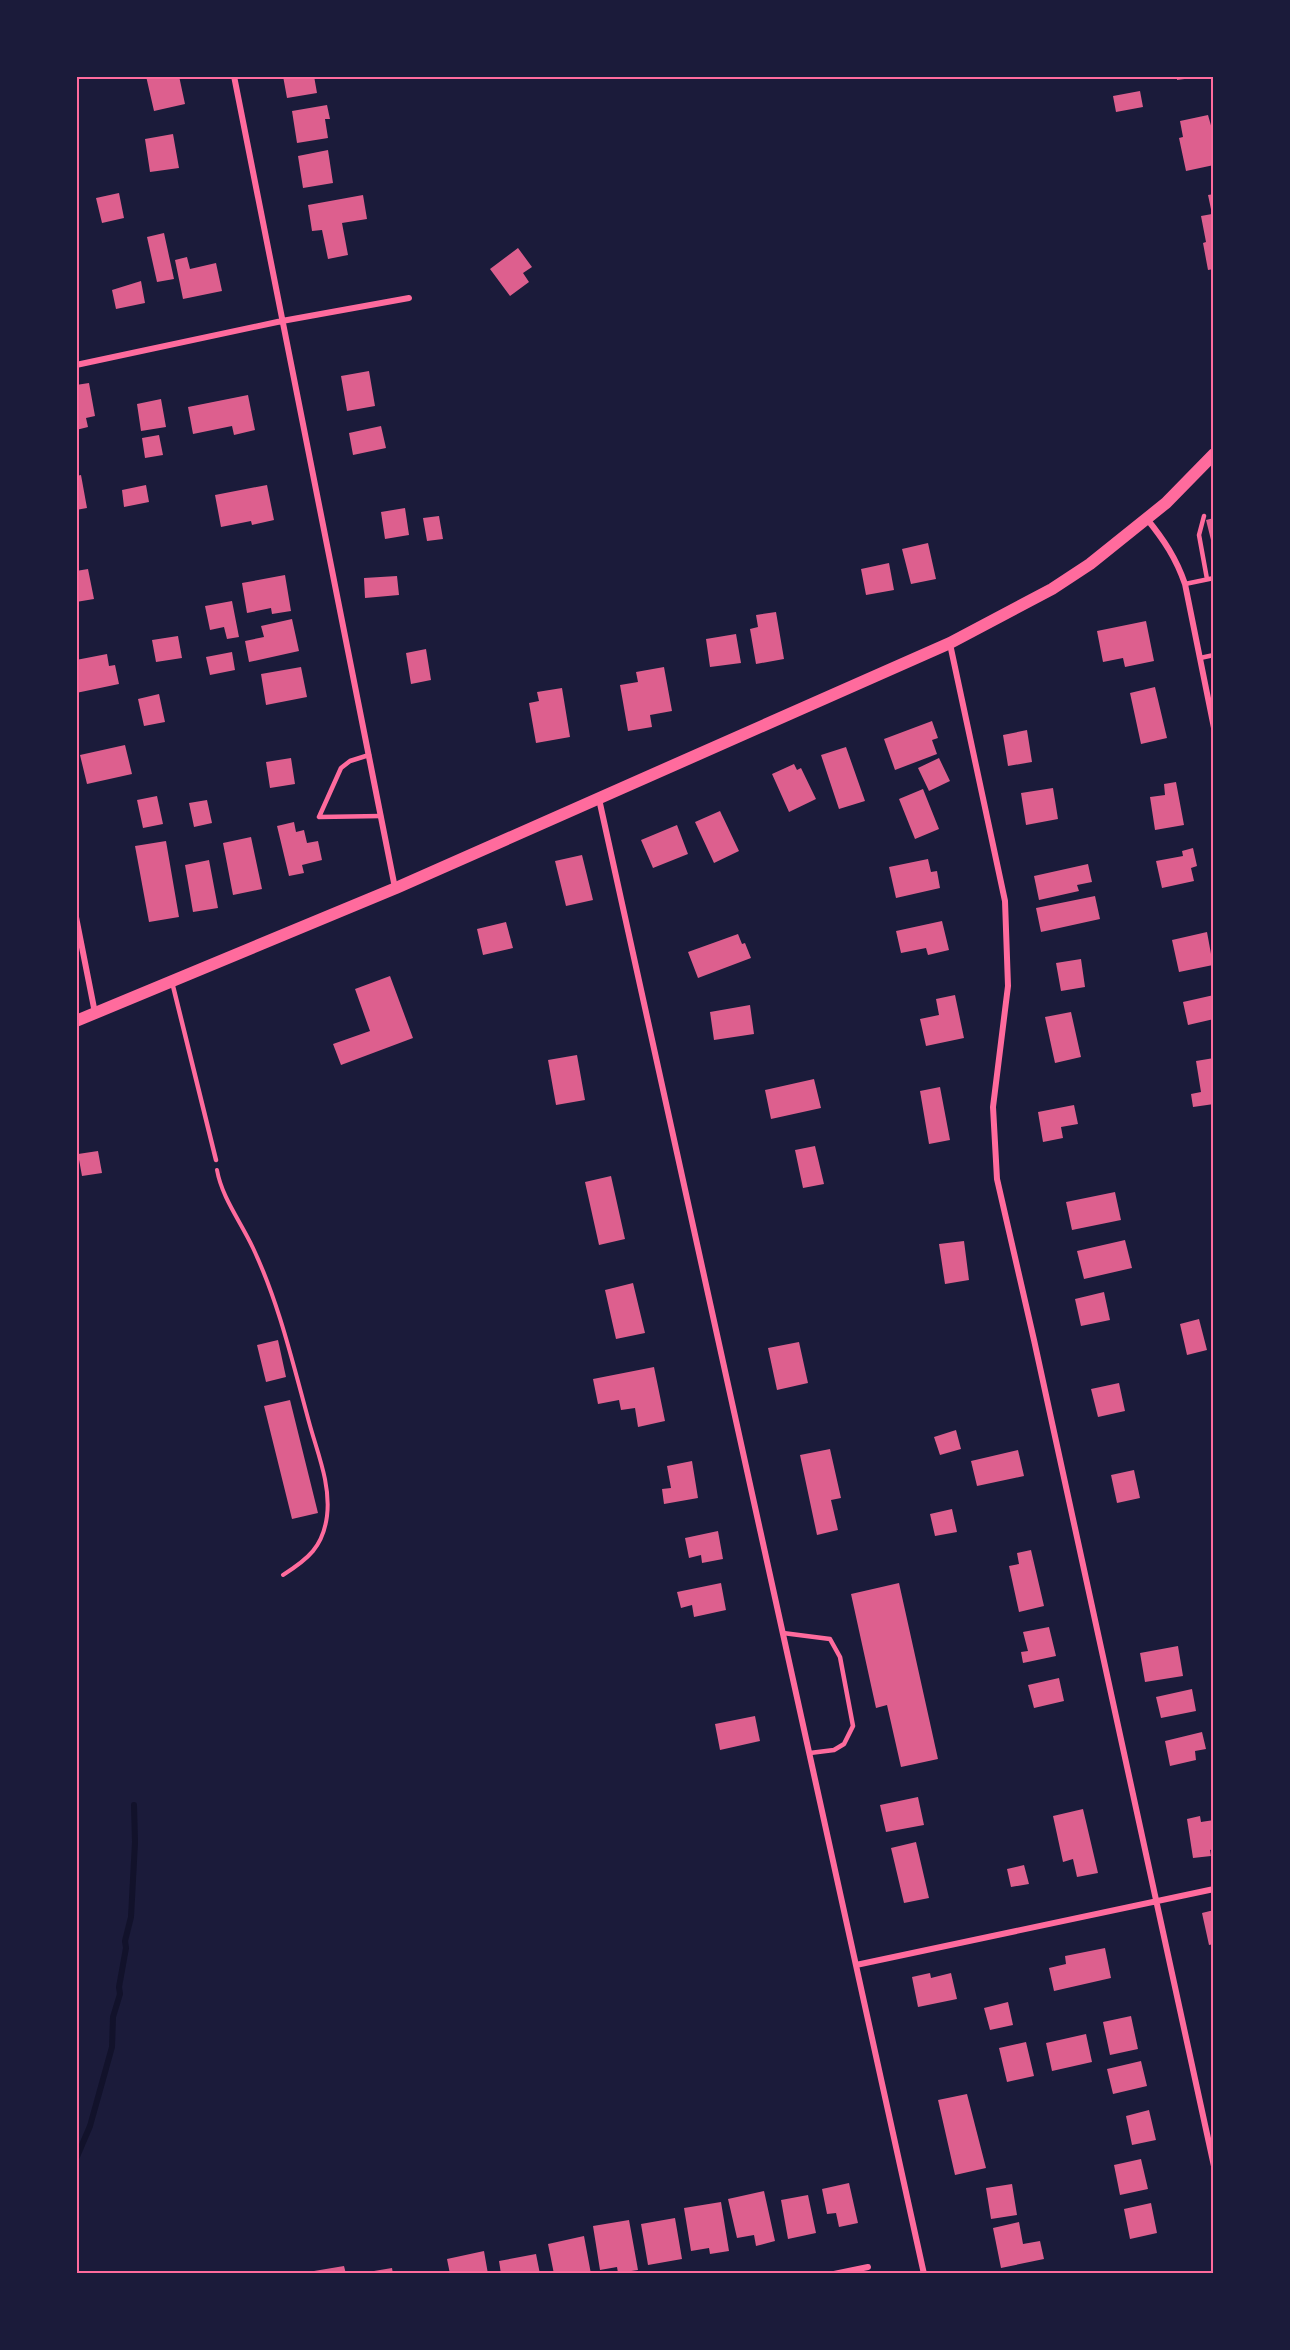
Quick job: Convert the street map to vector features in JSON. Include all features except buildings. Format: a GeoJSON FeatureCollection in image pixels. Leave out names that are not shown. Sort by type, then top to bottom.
{"type":"FeatureCollection","features":[{"type":"Feature","properties":{"kind":"main road"},"geometry":{"type":"LineString","coordinates":[[76,1021],[396,888],[950,643],[1052,590],[1090,564],[1166,503],[1214,454]]}},
{"type":"Feature","properties":{"kind":"street"},"geometry":{"type":"LineString","coordinates":[[234,76],[396,888]]}},
{"type":"Feature","properties":{"kind":"street"},"geometry":{"type":"LineString","coordinates":[[76,365],[282,321],[409,298]]}},
{"type":"Feature","properties":{"kind":"street"},"geometry":{"type":"LineString","coordinates":[[1146,519],[1166,543],[1178,563],[1185,584],[1214,728]]}},
{"type":"Feature","properties":{"kind":"street"},"geometry":{"type":"LineString","coordinates":[[950,643],[1005,901],[1008,986],[993,1107],[997,1179],[1037,1352],[1214,2166]]}},
{"type":"Feature","properties":{"kind":"street"},"geometry":{"type":"LineString","coordinates":[[599,799],[924,2274]]}},
{"type":"Feature","properties":{"kind":"street"},"geometry":{"type":"LineString","coordinates":[[76,917],[95,1013]]}},
{"type":"Feature","properties":{"kind":"street"},"geometry":{"type":"LineString","coordinates":[[856,1965],[1214,1889]]}},
{"type":"Feature","properties":{"kind":"street"},"geometry":{"type":"LineString","coordinates":[[834,2274],[868,2267]]}},
{"type":"Feature","properties":{"kind":"lane"},"geometry":{"type":"LineString","coordinates":[[1204,516],[1199,535],[1207,579]]}},
{"type":"Feature","properties":{"kind":"lane"},"geometry":{"type":"LineString","coordinates":[[1185,584],[1214,578]]}},
{"type":"Feature","properties":{"kind":"lane"},"geometry":{"type":"LineString","coordinates":[[1200,658],[1214,655]]}},
{"type":"Feature","properties":{"kind":"lane"},"geometry":{"type":"LineString","coordinates":[[369,755],[350,761],[341,768],[319,817],[381,816]]}},
{"type":"Feature","properties":{"kind":"lane"},"geometry":{"type":"LineString","coordinates":[[172,982],[216,1160]]}},
{"type":"Feature","properties":{"kind":"lane"},"geometry":{"type":"LineString","coordinates":[[783,1633],[830,1639],[840,1657],[853,1726],[844,1744],[834,1750],[810,1753]]}},
{"type":"Feature","properties":{"kind":"path"},"geometry":{"type":"LineString","coordinates":[[216,1160],[224,1193],[254,1249],[277,1312],[297,1374],[324,1475],[327,1516],[317,1549],[304,1562],[283,1575]]}},
{"type":"Feature","properties":{"kind":"waterway"},"geometry":{"type":"LineString","coordinates":[[76,2159],[90,2126],[112,2047],[113,2017],[120,1994],[125,1941],[131,1917],[135,1842],[134,1805]]}}]}
